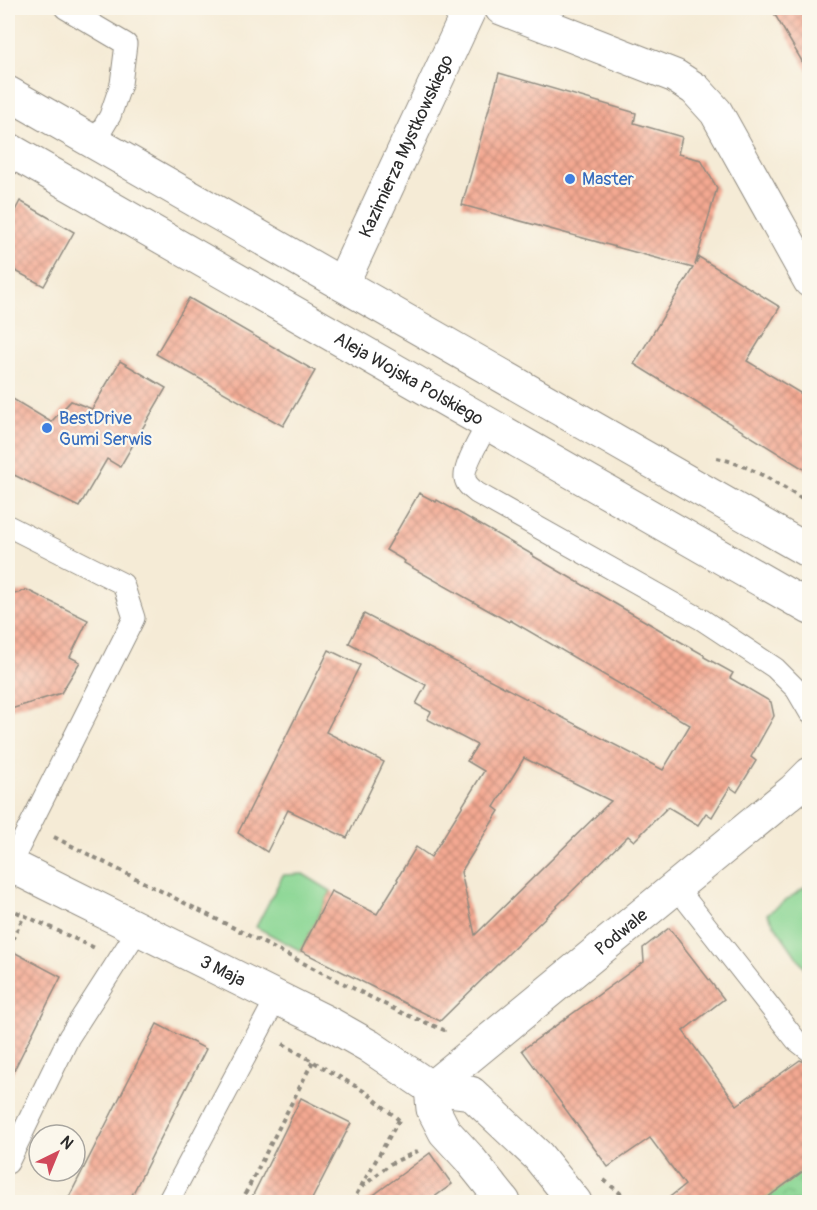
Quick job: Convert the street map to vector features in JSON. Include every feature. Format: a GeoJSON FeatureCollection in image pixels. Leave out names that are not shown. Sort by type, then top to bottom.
{"type":"FeatureCollection","features":[{"type":"Feature","properties":{"kind":"street","name":"Kazimierza Mystkowskiego"},"geometry":{"type":"LineString","coordinates":[[342,284],[470,8]]}},
{"type":"Feature","properties":{"kind":"street"},"geometry":{"type":"LineString","coordinates":[[501,8],[675,76],[695,89],[716,112],[810,281]]}},
{"type":"Feature","properties":{"kind":"street"},"geometry":{"type":"LineString","coordinates":[[8,93],[810,552]]}},
{"type":"Feature","properties":{"kind":"street","name":"Aleja Wojska Polskiego"},"geometry":{"type":"LineString","coordinates":[[8,149],[810,608]]}},
{"type":"Feature","properties":{"kind":"street","name":"Podwale"},"geometry":{"type":"LineString","coordinates":[[432,1088],[794,790],[810,774]]}},
{"type":"Feature","properties":{"kind":"street","name":"3 Maja"},"geometry":{"type":"LineString","coordinates":[[9,864],[332,1025],[369,1046],[432,1088],[471,1093],[538,1156],[574,1201]]}},
{"type":"Feature","properties":{"kind":"street"},"geometry":{"type":"LineString","coordinates":[[432,1088],[432,1109],[445,1132],[504,1203]]}},
{"type":"Feature","properties":{"kind":"lane"},"geometry":{"type":"LineString","coordinates":[[65,8],[126,44],[121,84],[110,116],[94,143]]}},
{"type":"Feature","properties":{"kind":"lane"},"geometry":{"type":"LineString","coordinates":[[488,424],[466,468],[465,477],[469,486],[477,493],[729,637],[775,668],[796,689],[810,713]]}},
{"type":"Feature","properties":{"kind":"lane"},"geometry":{"type":"LineString","coordinates":[[8,526],[123,584],[134,618],[9,864]]}},
{"type":"Feature","properties":{"kind":"lane"},"geometry":{"type":"LineString","coordinates":[[676,887],[796,1040],[810,1051]]}},
{"type":"Feature","properties":{"kind":"lane"},"geometry":{"type":"LineString","coordinates":[[8,1163],[69,1037],[139,928]]}},
{"type":"Feature","properties":{"kind":"lane"},"geometry":{"type":"LineString","coordinates":[[168,1203],[277,997]]}},
{"type":"Feature","properties":{"kind":"path"},"geometry":{"type":"LineString","coordinates":[[8,948],[24,916]]}},
{"type":"Feature","properties":{"kind":"path"},"geometry":{"type":"LineString","coordinates":[[241,1203],[313,1061]]}},
{"type":"Feature","properties":{"kind":"path"},"geometry":{"type":"LineString","coordinates":[[352,1203],[399,1120]]}},
{"type":"Feature","properties":{"kind":"path"},"geometry":{"type":"LineString","coordinates":[[359,1190],[390,1164],[422,1150]]}},
{"type":"Feature","properties":{"kind":"green space"},"geometry":{"type":"Polygon","coordinates":[[[303,874],[331,891],[301,951],[256,927],[283,875],[303,874]]]}},
{"type":"Feature","properties":{"kind":"green space"},"geometry":{"type":"Polygon","coordinates":[[[809,884],[809,975],[767,914],[809,884]]]}},
{"type":"Feature","properties":{"kind":"green space"},"geometry":{"type":"Polygon","coordinates":[[[809,1166],[809,1202],[760,1202],[809,1166]]]}},
{"type":"Feature","properties":{"kind":"building"},"geometry":{"type":"Polygon","coordinates":[[[771,8],[810,8],[810,75],[771,8]]]}},
{"type":"Feature","properties":{"kind":"building"},"geometry":{"type":"Polygon","coordinates":[[[499,73],[636,113],[634,123],[682,137],[678,154],[701,160],[717,188],[695,265],[699,257],[780,307],[747,361],[810,399],[810,473],[634,364],[693,268],[462,205],[499,73]]]}},
{"type":"Feature","properties":{"kind":"building"},"geometry":{"type":"Polygon","coordinates":[[[20,201],[74,232],[44,286],[8,267],[8,224],[20,201]]]}},
{"type":"Feature","properties":{"kind":"building"},"geometry":{"type":"Polygon","coordinates":[[[189,298],[315,371],[283,426],[156,354],[189,298]]]}},
{"type":"Feature","properties":{"kind":"building"},"geometry":{"type":"Polygon","coordinates":[[[120,361],[166,388],[120,467],[107,459],[79,507],[8,472],[8,396],[51,422],[71,401],[92,409],[120,361]]]}},
{"type":"Feature","properties":{"kind":"building"},"geometry":{"type":"Polygon","coordinates":[[[419,493],[436,502],[437,500],[733,673],[730,678],[771,702],[774,716],[751,757],[756,761],[737,792],[730,787],[712,817],[706,813],[698,825],[668,807],[634,841],[628,836],[440,1021],[301,951],[331,891],[377,914],[416,847],[431,857],[484,771],[467,761],[477,745],[427,719],[431,712],[416,704],[426,685],[349,643],[364,614],[663,770],[690,725],[510,620],[509,622],[404,563],[405,561],[386,550],[419,493]],[[524,758],[494,807],[499,811],[461,872],[475,935],[611,801],[524,758]]]}},
{"type":"Feature","properties":{"kind":"building"},"geometry":{"type":"Polygon","coordinates":[[[27,590],[88,620],[70,657],[80,662],[61,693],[8,710],[8,596],[27,590]]]}},
{"type":"Feature","properties":{"kind":"building"},"geometry":{"type":"Polygon","coordinates":[[[329,650],[360,665],[326,732],[384,762],[347,838],[288,810],[267,852],[238,833],[329,650]]]}},
{"type":"Feature","properties":{"kind":"building"},"geometry":{"type":"Polygon","coordinates":[[[669,928],[724,999],[683,1031],[737,1105],[800,1060],[810,1064],[810,1166],[760,1203],[662,1203],[685,1185],[650,1138],[608,1167],[522,1050],[644,962],[643,948],[669,928]]]}},
{"type":"Feature","properties":{"kind":"building"},"geometry":{"type":"Polygon","coordinates":[[[8,949],[61,977],[8,1082],[8,949]]]}},
{"type":"Feature","properties":{"kind":"building"},"geometry":{"type":"Polygon","coordinates":[[[157,1024],[206,1049],[128,1203],[66,1203],[76,1183],[87,1183],[87,1162],[157,1024]]]}},
{"type":"Feature","properties":{"kind":"building"},"geometry":{"type":"Polygon","coordinates":[[[301,1098],[351,1123],[310,1203],[249,1203],[301,1098]]]}},
{"type":"Feature","properties":{"kind":"building"},"geometry":{"type":"Polygon","coordinates":[[[430,1153],[452,1184],[426,1203],[363,1203],[430,1153]]]}},
{"type":"Feature","properties":{"kind":"place","name":"Master"},"geometry":{"type":"Point","coordinates":[570,179]}},
{"type":"Feature","properties":{"kind":"place","name":"BestDrive Gumi Serwis"},"geometry":{"type":"Point","coordinates":[47,428]}}]}
